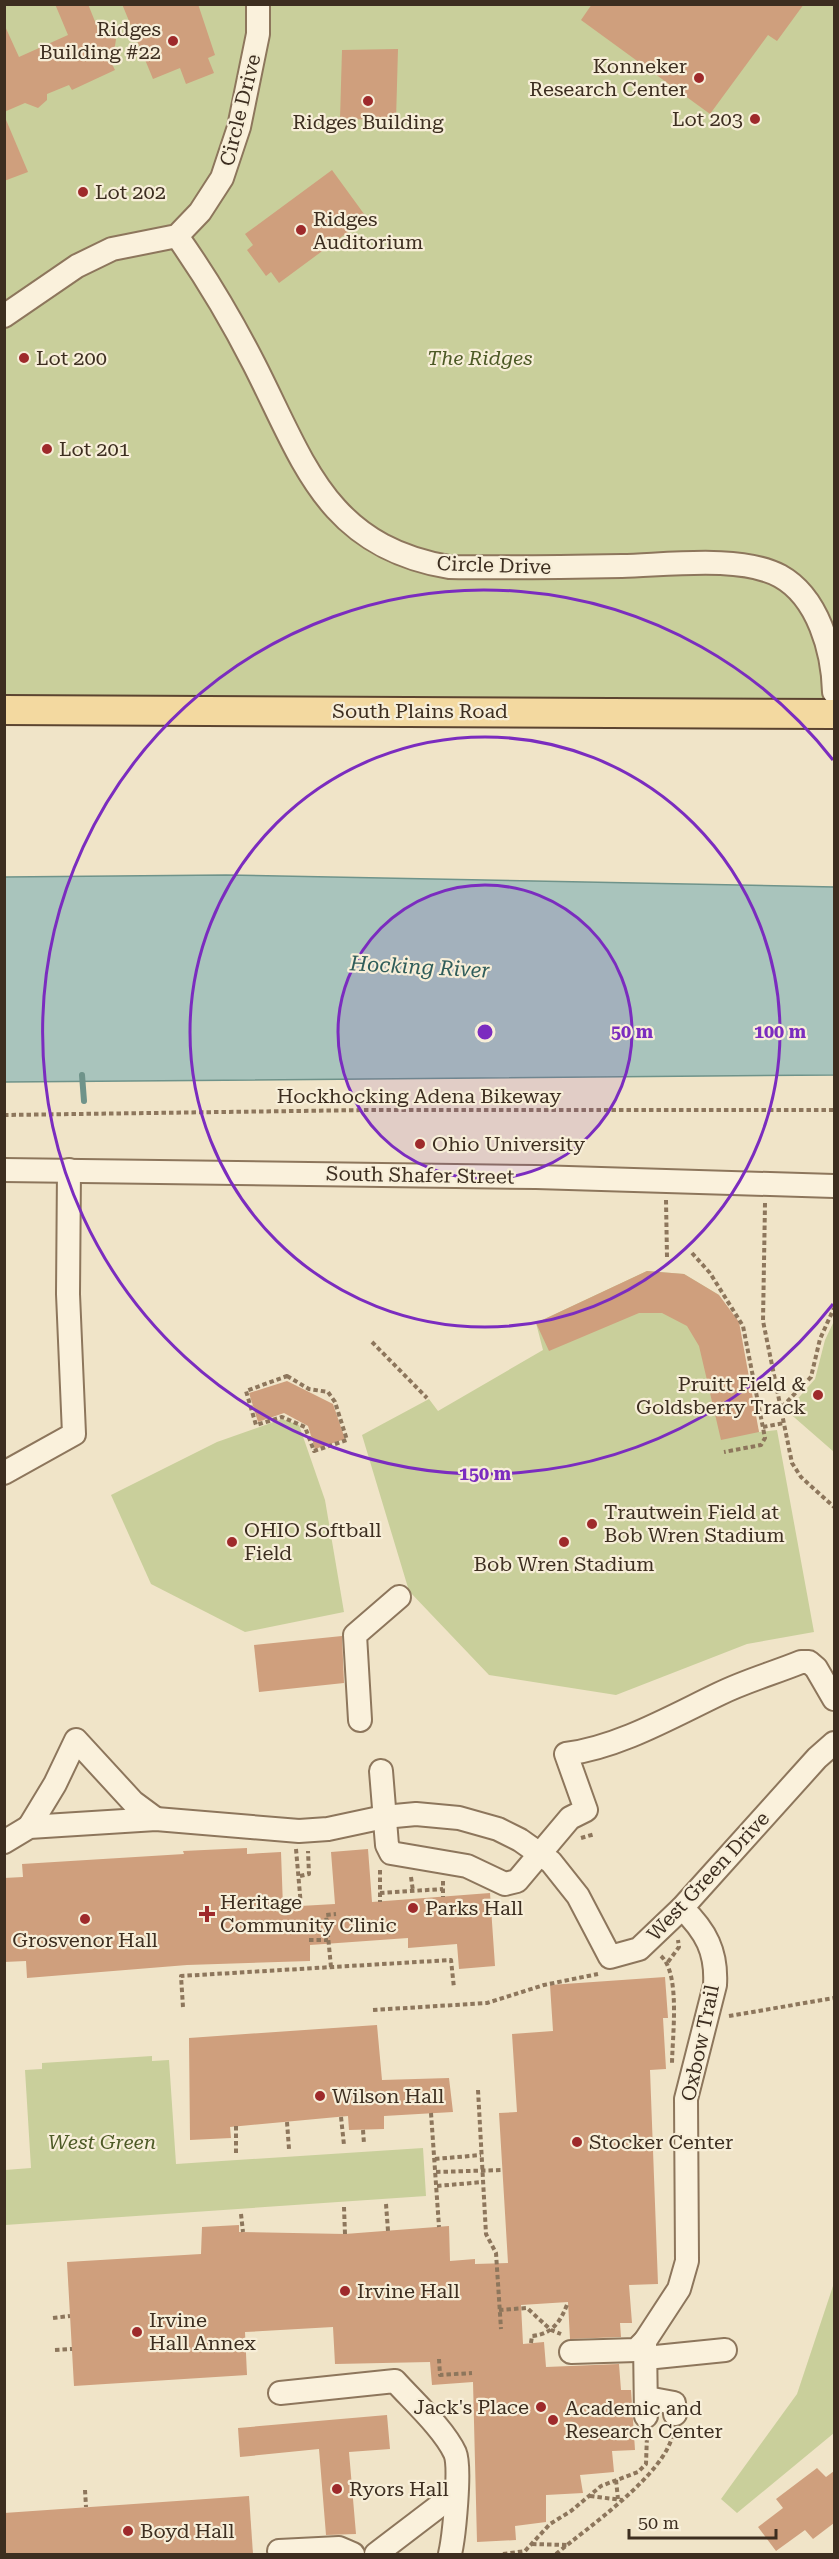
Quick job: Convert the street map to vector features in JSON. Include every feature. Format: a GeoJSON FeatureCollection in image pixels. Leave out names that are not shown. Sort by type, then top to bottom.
{"type":"FeatureCollection","features":[{"type":"Feature","properties":{"kind":"main road","name":"South Plains Road"},"geometry":{"type":"LineString","coordinates":[[4,710],[834,714]]}},
{"type":"Feature","properties":{"kind":"street","name":"Circle Drive"},"geometry":{"type":"LineString","coordinates":[[258,4],[258,34],[239,127],[229,160],[213,194],[200,212],[177,236],[215,291],[307,472],[342,518],[377,543],[421,562],[448,567],[710,564],[761,569],[780,576],[795,588],[813,610],[831,663],[834,692]]}},
{"type":"Feature","properties":{"kind":"street"},"geometry":{"type":"LineString","coordinates":[[4,316],[77,266],[112,249],[177,236]]}},
{"type":"Feature","properties":{"kind":"street","name":"South Shafer Street"},"geometry":{"type":"LineString","coordinates":[[4,1170],[536,1177],[834,1185]]}},
{"type":"Feature","properties":{"kind":"street"},"geometry":{"type":"LineString","coordinates":[[4,1473],[74,1434],[68,1294],[69,1170]]}},
{"type":"Feature","properties":{"kind":"street"},"geometry":{"type":"LineString","coordinates":[[360,1720],[355,1635],[399,1597]]}},
{"type":"Feature","properties":{"kind":"street"},"geometry":{"type":"LineString","coordinates":[[381,1771],[387,1845],[392,1853],[467,1866],[505,1884],[517,1881],[539,1852],[570,1818],[586,1810],[566,1754],[587,1751],[677,1715],[722,1692],[801,1662],[810,1662],[816,1668],[834,1699]]}},
{"type":"Feature","properties":{"kind":"street","name":"West Green Drive"},"geometry":{"type":"LineString","coordinates":[[30,1827],[55,1784],[76,1740],[133,1802],[156,1819]]}},
{"type":"Feature","properties":{"kind":"street","name":"West Green Drive"},"geometry":{"type":"LineString","coordinates":[[4,1842],[30,1827],[156,1819],[299,1831],[328,1829],[384,1817],[416,1814],[459,1818],[498,1829],[539,1852],[551,1862],[579,1896],[610,1957],[639,1949],[682,1908],[817,1758],[834,1743]]}},
{"type":"Feature","properties":{"kind":"street","name":"Oxbow Trail"},"geometry":{"type":"LineString","coordinates":[[646,2350],[679,2289],[687,2261],[686,2099],[715,1985],[712,1947],[702,1929],[682,1908]]}},
{"type":"Feature","properties":{"kind":"street"},"geometry":{"type":"LineString","coordinates":[[646,2350],[647,2407],[674,2403],[675,2414]]}},
{"type":"Feature","properties":{"kind":"street"},"geometry":{"type":"LineString","coordinates":[[571,2352],[725,2350]]}},
{"type":"Feature","properties":{"kind":"street"},"geometry":{"type":"LineString","coordinates":[[280,2392],[396,2381],[453,2450],[457,2460],[450,2554]]}},
{"type":"Feature","properties":{"kind":"street"},"geometry":{"type":"LineString","coordinates":[[376,2554],[456,2493]]}},
{"type":"Feature","properties":{"kind":"street"},"geometry":{"type":"LineString","coordinates":[[279,2551],[339,2548],[353,2554]]}},
{"type":"Feature","properties":{"kind":"path","name":"Hockhocking Adena Bikeway"},"geometry":{"type":"LineString","coordinates":[[4,1115],[368,1110],[834,1110]]}},
{"type":"Feature","properties":{"kind":"path"},"geometry":{"type":"LineString","coordinates":[[666,1199],[667,1257]]}},
{"type":"Feature","properties":{"kind":"path"},"geometry":{"type":"LineString","coordinates":[[765,1202],[763,1321],[792,1463],[796,1470],[834,1507]]}},
{"type":"Feature","properties":{"kind":"path"},"geometry":{"type":"LineString","coordinates":[[692,1253],[710,1273],[743,1326],[765,1438],[761,1445],[724,1452]]}},
{"type":"Feature","properties":{"kind":"path"},"geometry":{"type":"LineString","coordinates":[[782,1407],[811,1377],[820,1339],[834,1308]]}},
{"type":"Feature","properties":{"kind":"path"},"geometry":{"type":"LineString","coordinates":[[372,1342],[427,1398]]}},
{"type":"Feature","properties":{"kind":"path"},"geometry":{"type":"LineString","coordinates":[[287,1376],[309,1389],[329,1389],[347,1440],[314,1450],[305,1427],[282,1417],[256,1425],[246,1391],[287,1376]]}},
{"type":"Feature","properties":{"kind":"path"},"geometry":{"type":"LineString","coordinates":[[763,1426],[784,1422]]}},
{"type":"Feature","properties":{"kind":"path"},"geometry":{"type":"LineString","coordinates":[[581,1838],[595,1834]]}},
{"type":"Feature","properties":{"kind":"path"},"geometry":{"type":"LineString","coordinates":[[300,1876],[309,1874],[308,1844]]}},
{"type":"Feature","properties":{"kind":"path"},"geometry":{"type":"LineString","coordinates":[[295,1846],[299,1866],[301,1906]]}},
{"type":"Feature","properties":{"kind":"path"},"geometry":{"type":"LineString","coordinates":[[299,1866],[308,1859]]}},
{"type":"Feature","properties":{"kind":"path"},"geometry":{"type":"LineString","coordinates":[[380,1869],[380,1902]]}},
{"type":"Feature","properties":{"kind":"path"},"geometry":{"type":"LineString","coordinates":[[411,1872],[413,1891]]}},
{"type":"Feature","properties":{"kind":"path"},"geometry":{"type":"LineString","coordinates":[[442,1874],[443,1897]]}},
{"type":"Feature","properties":{"kind":"path"},"geometry":{"type":"LineString","coordinates":[[380,1893],[443,1889]]}},
{"type":"Feature","properties":{"kind":"path"},"geometry":{"type":"LineString","coordinates":[[331,1967],[326,1915],[336,1914]]}},
{"type":"Feature","properties":{"kind":"path"},"geometry":{"type":"LineString","coordinates":[[668,1962],[679,1947],[676,1933]]}},
{"type":"Feature","properties":{"kind":"path"},"geometry":{"type":"LineString","coordinates":[[309,1940],[328,1940]]}},
{"type":"Feature","properties":{"kind":"path"},"geometry":{"type":"LineString","coordinates":[[183,2007],[181,1976],[451,1960],[454,1988]]}},
{"type":"Feature","properties":{"kind":"path"},"geometry":{"type":"LineString","coordinates":[[373,2010],[487,2003],[551,1984]]}},
{"type":"Feature","properties":{"kind":"path"},"geometry":{"type":"LineString","coordinates":[[706,2019],[834,1998]]}},
{"type":"Feature","properties":{"kind":"path"},"geometry":{"type":"LineString","coordinates":[[478,2090],[486,2234],[496,2253],[501,2329]]}},
{"type":"Feature","properties":{"kind":"path"},"geometry":{"type":"LineString","coordinates":[[431,2113],[439,2227]]}},
{"type":"Feature","properties":{"kind":"path"},"geometry":{"type":"LineString","coordinates":[[341,2117],[344,2145]]}},
{"type":"Feature","properties":{"kind":"path"},"geometry":{"type":"LineString","coordinates":[[287,2122],[290,2150]]}},
{"type":"Feature","properties":{"kind":"path"},"geometry":{"type":"LineString","coordinates":[[236,2126],[236,2153]]}},
{"type":"Feature","properties":{"kind":"path"},"geometry":{"type":"LineString","coordinates":[[363,2130],[364,2144]]}},
{"type":"Feature","properties":{"kind":"path"},"geometry":{"type":"LineString","coordinates":[[435,2159],[482,2155]]}},
{"type":"Feature","properties":{"kind":"path"},"geometry":{"type":"LineString","coordinates":[[436,2172],[502,2170]]}},
{"type":"Feature","properties":{"kind":"path"},"geometry":{"type":"LineString","coordinates":[[437,2186],[483,2182]]}},
{"type":"Feature","properties":{"kind":"path"},"geometry":{"type":"LineString","coordinates":[[386,2204],[388,2231]]}},
{"type":"Feature","properties":{"kind":"path"},"geometry":{"type":"LineString","coordinates":[[344,2207],[345,2234]]}},
{"type":"Feature","properties":{"kind":"path"},"geometry":{"type":"LineString","coordinates":[[241,2214],[243,2232]]}},
{"type":"Feature","properties":{"kind":"path"},"geometry":{"type":"LineString","coordinates":[[531,2343],[532,2336],[542,2335],[551,2330],[562,2318],[568,2302]]}},
{"type":"Feature","properties":{"kind":"path"},"geometry":{"type":"LineString","coordinates":[[499,2310],[527,2308],[551,2330]]}},
{"type":"Feature","properties":{"kind":"path"},"geometry":{"type":"LineString","coordinates":[[53,2318],[70,2316]]}},
{"type":"Feature","properties":{"kind":"path"},"geometry":{"type":"LineString","coordinates":[[55,2350],[72,2349]]}},
{"type":"Feature","properties":{"kind":"path"},"geometry":{"type":"LineString","coordinates":[[439,2359],[440,2375],[472,2373]]}},
{"type":"Feature","properties":{"kind":"path"},"geometry":{"type":"LineString","coordinates":[[503,2554],[527,2553],[531,2544],[550,2524],[601,2486],[638,2472],[646,2464],[647,2407]]}},
{"type":"Feature","properties":{"kind":"path"},"geometry":{"type":"LineString","coordinates":[[556,2554],[642,2481],[667,2449],[672,2437],[675,2414]]}},
{"type":"Feature","properties":{"kind":"path"},"geometry":{"type":"LineString","coordinates":[[638,2472],[642,2481]]}},
{"type":"Feature","properties":{"kind":"path"},"geometry":{"type":"LineString","coordinates":[[616,2480],[620,2499]]}},
{"type":"Feature","properties":{"kind":"path"},"geometry":{"type":"LineString","coordinates":[[85,2490],[86,2508]]}},
{"type":"Feature","properties":{"kind":"path"},"geometry":{"type":"LineString","coordinates":[[590,2496],[620,2499]]}},
{"type":"Feature","properties":{"kind":"path"},"geometry":{"type":"LineString","coordinates":[[531,2544],[567,2545]]}},
{"type":"Feature","properties":{"kind":"green space","name":"The Ridges"},"geometry":{"type":"Polygon","coordinates":[[[5,5],[834,5],[834,714],[5,710],[5,5]]]}},
{"type":"Feature","properties":{"kind":"green space","name":"Bob Wren Stadium"},"geometry":{"type":"Polygon","coordinates":[[[647,1271],[684,1274],[719,1295],[759,1432],[777,1430],[814,1632],[747,1644],[616,1695],[489,1675],[409,1591],[362,1435],[429,1399],[438,1411],[543,1350],[536,1323],[647,1271]]]}},
{"type":"Feature","properties":{"kind":"green space","name":"Pruitt Field & Goldsberry Track"},"geometry":{"type":"Polygon","coordinates":[[[834,1321],[834,1452],[787,1411],[815,1379],[825,1340],[834,1321]]]}},
{"type":"Feature","properties":{"kind":"green space","name":"OHIO Softball Field"},"geometry":{"type":"Polygon","coordinates":[[[282,1419],[299,1425],[325,1500],[344,1612],[245,1632],[151,1584],[111,1495],[217,1442],[282,1419]]]}},
{"type":"Feature","properties":{"kind":"green space","name":"West Green"},"geometry":{"type":"Polygon","coordinates":[[[152,2056],[152,2061],[169,2060],[176,2164],[423,2148],[426,2196],[5,2225],[5,2170],[31,2168],[25,2070],[42,2069],[42,2063],[152,2056]]]}},
{"type":"Feature","properties":{"kind":"green space"},"geometry":{"type":"Polygon","coordinates":[[[834,2283],[834,2433],[737,2513],[721,2499],[797,2394],[834,2283]]]}},
{"type":"Feature","properties":{"kind":"water","name":"Hocking River"},"geometry":{"type":"Polygon","coordinates":[[[226,875],[834,887],[834,1075],[5,1082],[5,877],[226,875]]]}},
{"type":"Feature","properties":{"kind":"building"},"geometry":{"type":"Polygon","coordinates":[[[55,4],[88,4],[100,34],[116,39],[114,53],[109,58],[115,70],[72,90],[69,85],[47,94],[47,100],[38,108],[25,103],[4,112],[4,24],[19,57],[68,35],[55,4]]]}},
{"type":"Feature","properties":{"kind":"building","name":"Ridges Building #22"},"geometry":{"type":"Polygon","coordinates":[[[122,4],[198,4],[215,55],[208,58],[214,73],[186,84],[180,68],[153,79],[122,4]]]}},
{"type":"Feature","properties":{"kind":"building","name":"Konneker Research Center"},"geometry":{"type":"Polygon","coordinates":[[[592,4],[804,4],[777,41],[768,35],[710,114],[581,20],[592,4]]]}},
{"type":"Feature","properties":{"kind":"building","name":"Ridges Building"},"geometry":{"type":"Polygon","coordinates":[[[398,49],[396,120],[340,119],[342,50],[398,49]]]}},
{"type":"Feature","properties":{"kind":"building"},"geometry":{"type":"Polygon","coordinates":[[[4,115],[28,172],[4,181],[4,115]]]}},
{"type":"Feature","properties":{"kind":"building","name":"Ridges Auditorium"},"geometry":{"type":"Polygon","coordinates":[[[332,170],[367,218],[279,283],[271,272],[266,276],[247,250],[253,245],[245,234],[332,170]]]}},
{"type":"Feature","properties":{"kind":"building"},"geometry":{"type":"Polygon","coordinates":[[[647,1271],[684,1274],[719,1295],[739,1322],[759,1432],[721,1440],[699,1346],[687,1326],[662,1313],[639,1313],[549,1351],[536,1323],[647,1271]]]}},
{"type":"Feature","properties":{"kind":"building"},"geometry":{"type":"Polygon","coordinates":[[[287,1381],[333,1404],[345,1439],[315,1449],[308,1426],[284,1413],[258,1422],[249,1393],[287,1381]]]}},
{"type":"Feature","properties":{"kind":"building"},"geometry":{"type":"Polygon","coordinates":[[[342,1636],[344,1683],[259,1692],[254,1645],[342,1636]]]}},
{"type":"Feature","properties":{"kind":"building"},"geometry":{"type":"Polygon","coordinates":[[[247,1848],[247,1854],[281,1852],[283,1907],[335,1904],[331,1852],[368,1849],[372,1902],[490,1893],[495,1966],[459,1969],[457,1944],[408,1948],[408,1938],[310,1945],[310,1961],[187,1965],[27,1978],[26,1961],[4,1962],[4,1878],[23,1877],[22,1864],[247,1848]]]}},
{"type":"Feature","properties":{"kind":"building"},"geometry":{"type":"Polygon","coordinates":[[[665,1977],[668,2018],[663,2018],[666,2069],[650,2070],[658,2284],[629,2285],[632,2323],[620,2323],[621,2337],[570,2339],[568,2302],[521,2305],[523,2344],[544,2342],[546,2367],[619,2364],[621,2390],[631,2390],[635,2450],[612,2451],[614,2472],[580,2475],[583,2493],[546,2495],[546,2522],[515,2526],[516,2540],[477,2542],[473,2382],[432,2385],[430,2362],[335,2364],[333,2327],[245,2332],[247,2375],[74,2386],[67,2262],[201,2254],[202,2227],[239,2225],[239,2232],[345,2234],[449,2226],[450,2261],[475,2259],[475,2264],[508,2263],[499,2113],[517,2112],[512,2034],[553,2031],[550,1985],[665,1977]]]}},
{"type":"Feature","properties":{"kind":"building","name":"Wilson Hall"},"geometry":{"type":"Polygon","coordinates":[[[377,2025],[382,2080],[449,2078],[453,2112],[384,2116],[384,2129],[349,2130],[348,2116],[230,2127],[231,2138],[190,2140],[189,2038],[377,2025]]]}},
{"type":"Feature","properties":{"kind":"building","name":"Ryors Hall"},"geometry":{"type":"Polygon","coordinates":[[[387,2415],[390,2449],[349,2452],[356,2534],[326,2535],[319,2449],[240,2457],[238,2428],[387,2415]]]}},
{"type":"Feature","properties":{"kind":"building"},"geometry":{"type":"Polygon","coordinates":[[[817,2468],[826,2477],[834,2471],[834,2523],[813,2539],[805,2530],[776,2551],[758,2527],[783,2508],[776,2499],[817,2468]]]}},
{"type":"Feature","properties":{"kind":"building","name":"Boyd Hall"},"geometry":{"type":"Polygon","coordinates":[[[249,2496],[253,2554],[4,2554],[4,2513],[249,2496]]]}},
{"type":"Feature","properties":{"kind":"waterway"},"geometry":{"type":"LineString","coordinates":[[82,1075],[84,1101]]}},
{"type":"Feature","properties":{"kind":"place","name":"Ridges Building #22"},"geometry":{"type":"Point","coordinates":[173,41]}},
{"type":"Feature","properties":{"kind":"place","name":"Konneker Research Center"},"geometry":{"type":"Point","coordinates":[699,78]}},
{"type":"Feature","properties":{"kind":"place","name":"Ridges Building"},"geometry":{"type":"Point","coordinates":[368,101]}},
{"type":"Feature","properties":{"kind":"place","name":"Lot 203"},"geometry":{"type":"Point","coordinates":[755,119]}},
{"type":"Feature","properties":{"kind":"place","name":"Lot 202"},"geometry":{"type":"Point","coordinates":[83,192]}},
{"type":"Feature","properties":{"kind":"place","name":"Ridges Auditorium"},"geometry":{"type":"Point","coordinates":[301,230]}},
{"type":"Feature","properties":{"kind":"place","name":"Lot 200"},"geometry":{"type":"Point","coordinates":[24,358]}},
{"type":"Feature","properties":{"kind":"place","name":"Lot 201"},"geometry":{"type":"Point","coordinates":[47,449]}},
{"type":"Feature","properties":{"kind":"place","name":"Ohio University"},"geometry":{"type":"Point","coordinates":[420,1144]}},
{"type":"Feature","properties":{"kind":"place","name":"Pruitt Field & Goldsberry Track"},"geometry":{"type":"Point","coordinates":[818,1395]}},
{"type":"Feature","properties":{"kind":"place","name":"Trautwein Field at Bob Wren Stadium"},"geometry":{"type":"Point","coordinates":[592,1524]}},
{"type":"Feature","properties":{"kind":"place","name":"OHIO Softball Field"},"geometry":{"type":"Point","coordinates":[232,1542]}},
{"type":"Feature","properties":{"kind":"place","name":"Bob Wren Stadium"},"geometry":{"type":"Point","coordinates":[564,1542]}},
{"type":"Feature","properties":{"kind":"place","name":"Parks Hall"},"geometry":{"type":"Point","coordinates":[413,1908]}},
{"type":"Feature","properties":{"kind":"place","name":"Heritage Community Clinic"},"geometry":{"type":"Point","coordinates":[207,1914]}},
{"type":"Feature","properties":{"kind":"place","name":"Grosvenor Hall"},"geometry":{"type":"Point","coordinates":[85,1919]}},
{"type":"Feature","properties":{"kind":"place","name":"Wilson Hall"},"geometry":{"type":"Point","coordinates":[320,2096]}},
{"type":"Feature","properties":{"kind":"place","name":"Stocker Center"},"geometry":{"type":"Point","coordinates":[577,2142]}},
{"type":"Feature","properties":{"kind":"place","name":"Irvine Hall"},"geometry":{"type":"Point","coordinates":[345,2291]}},
{"type":"Feature","properties":{"kind":"place","name":"Irvine Hall Annex"},"geometry":{"type":"Point","coordinates":[137,2332]}},
{"type":"Feature","properties":{"kind":"place","name":"Jack's Place"},"geometry":{"type":"Point","coordinates":[541,2407]}},
{"type":"Feature","properties":{"kind":"place","name":"Academic and Research Center"},"geometry":{"type":"Point","coordinates":[553,2420]}},
{"type":"Feature","properties":{"kind":"place","name":"Ryors Hall"},"geometry":{"type":"Point","coordinates":[337,2489]}},
{"type":"Feature","properties":{"kind":"place","name":"Boyd Hall"},"geometry":{"type":"Point","coordinates":[128,2531]}}]}
